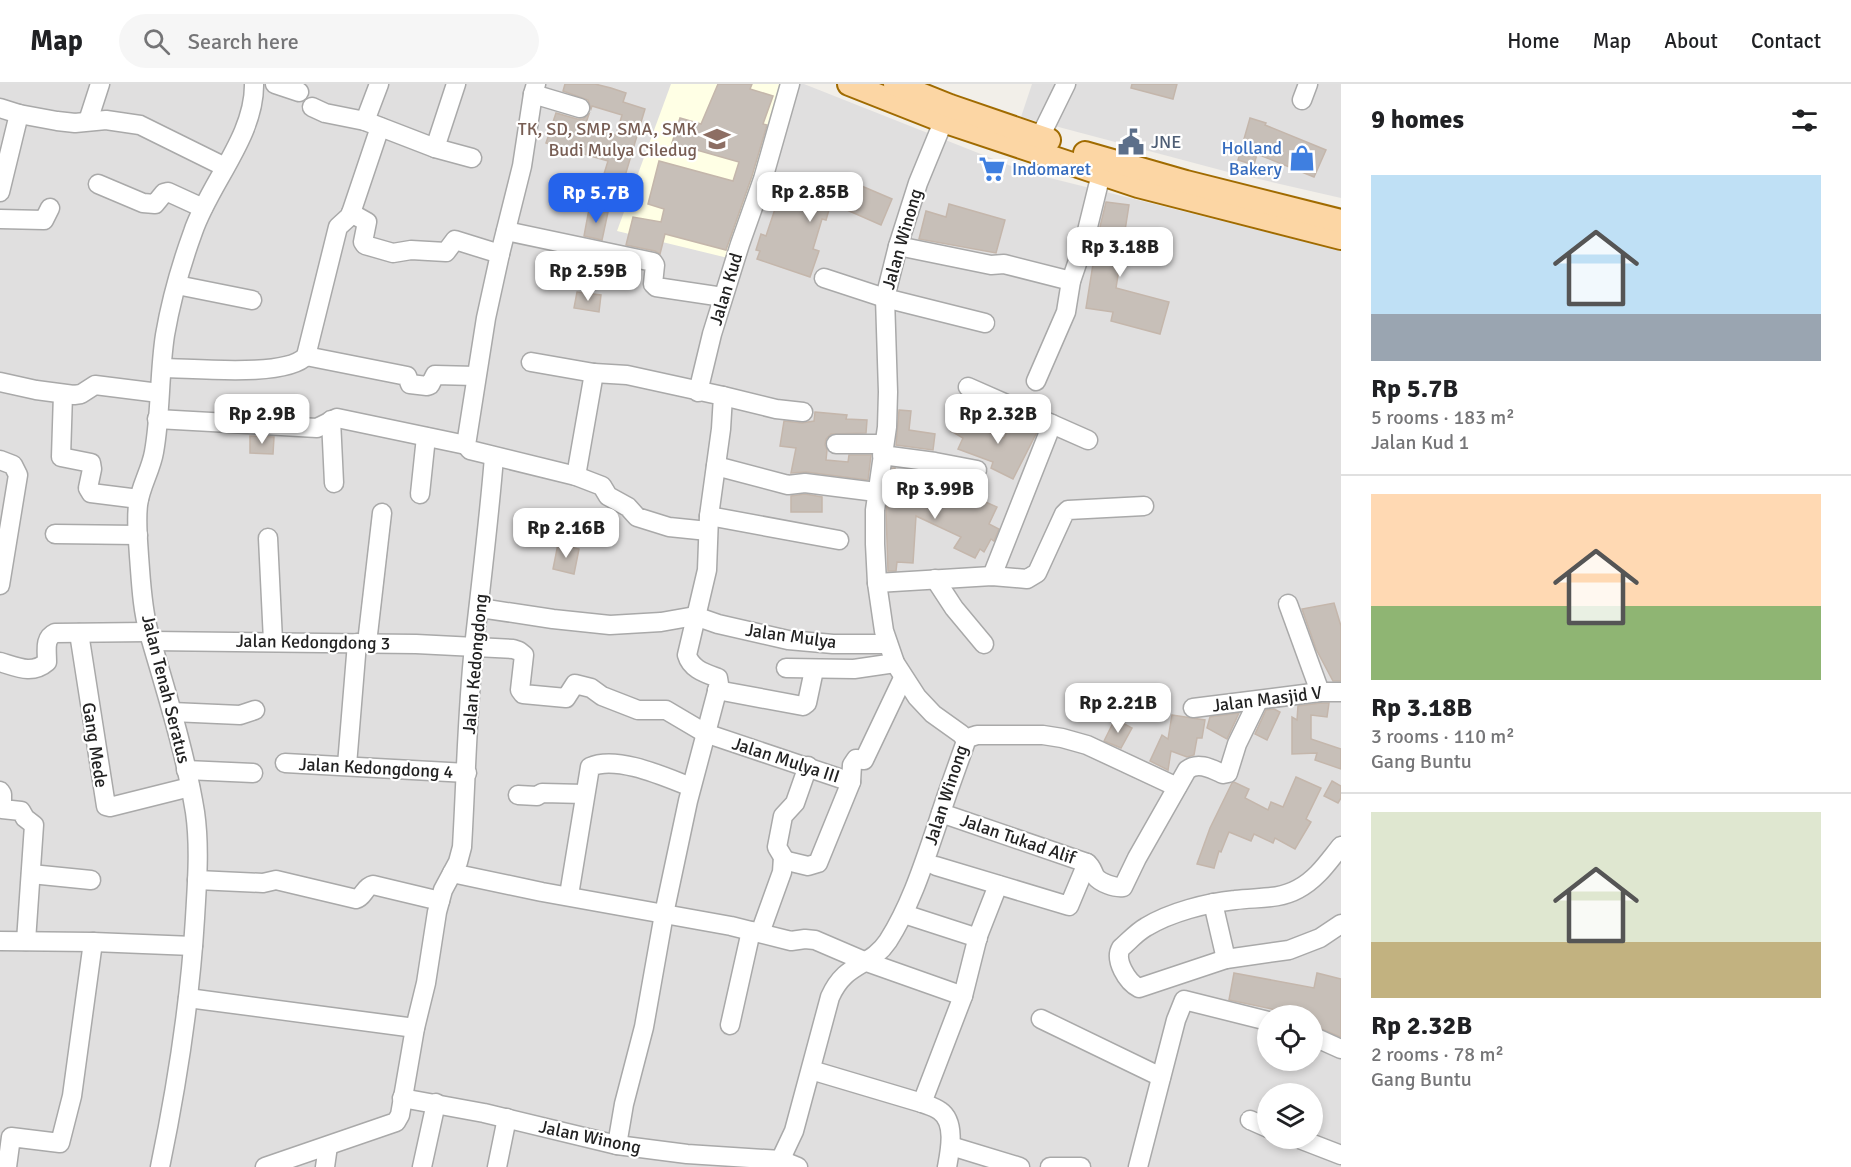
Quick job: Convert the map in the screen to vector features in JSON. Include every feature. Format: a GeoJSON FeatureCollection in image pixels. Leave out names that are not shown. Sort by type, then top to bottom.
{"type":"FeatureCollection","features":[{"type":"Feature","properties":{"kind":"main road"},"geometry":{"type":"LineString","coordinates":[[849,84],[947,114],[1040,137],[1083,153],[1186,182],[1341,221]]}},
{"type":"Feature","properties":{"kind":"main road"},"geometry":{"type":"LineString","coordinates":[[895,84],[947,114],[1101,174],[1217,208],[1341,238]]}},
{"type":"Feature","properties":{"kind":"street"},"geometry":{"type":"LineString","coordinates":[[88,121],[100,84]]}},
{"type":"Feature","properties":{"kind":"street","name":"Jalan Tenah Seratus"},"geometry":{"type":"LineString","coordinates":[[160,1167],[174,1098],[188,998],[198,842],[188,779],[150,636],[140,574],[139,499],[154,452],[165,335],[177,285],[202,208],[225,167],[251,111],[254,102],[254,84]]}},
{"type":"Feature","properties":{"kind":"street"},"geometry":{"type":"LineString","coordinates":[[275,84],[299,92]]}},
{"type":"Feature","properties":{"kind":"street"},"geometry":{"type":"LineString","coordinates":[[162,368],[271,369],[294,364],[306,356],[338,226],[347,221],[351,213],[373,124],[379,84]]}},
{"type":"Feature","properties":{"kind":"street"},"geometry":{"type":"LineString","coordinates":[[435,148],[456,84]]}},
{"type":"Feature","properties":{"kind":"street","name":"Jalan Kud"},"geometry":{"type":"LineString","coordinates":[[698,392],[723,297],[763,179],[790,84]]}},
{"type":"Feature","properties":{"kind":"street"},"geometry":{"type":"LineString","coordinates":[[1040,137],[1066,84]]}},
{"type":"Feature","properties":{"kind":"street"},"geometry":{"type":"LineString","coordinates":[[466,445],[476,376],[500,254],[522,166],[534,89],[580,108]]}},
{"type":"Feature","properties":{"kind":"street"},"geometry":{"type":"LineString","coordinates":[[312,107],[373,124],[435,148],[472,158]]}},
{"type":"Feature","properties":{"kind":"street"},"geometry":{"type":"LineString","coordinates":[[0,108],[19,114],[75,123],[124,121],[140,125],[225,167]]}},
{"type":"Feature","properties":{"kind":"street"},"geometry":{"type":"LineString","coordinates":[[0,192],[19,114]]}},
{"type":"Feature","properties":{"kind":"street","name":"Jalan Winong"},"geometry":{"type":"LineString","coordinates":[[779,1164],[794,1131],[830,997],[836,983],[848,971],[880,952],[904,914],[965,744],[965,739],[933,714],[917,697],[899,671],[888,644],[877,583],[875,532],[876,492],[887,427],[885,298],[898,246],[918,183],[947,114]]}},
{"type":"Feature","properties":{"kind":"street"},"geometry":{"type":"LineString","coordinates":[[1036,381],[1063,321],[1071,280],[1084,243],[1101,174]]}},
{"type":"Feature","properties":{"kind":"street"},"geometry":{"type":"LineString","coordinates":[[98,184],[149,205],[155,204],[164,193],[168,192],[202,208]]}},
{"type":"Feature","properties":{"kind":"street"},"geometry":{"type":"LineString","coordinates":[[0,219],[44,220],[50,208]]}},
{"type":"Feature","properties":{"kind":"street"},"geometry":{"type":"LineString","coordinates":[[351,213],[367,222],[363,240],[365,245],[391,253],[411,250],[446,252],[455,240],[500,254]]}},
{"type":"Feature","properties":{"kind":"street"},"geometry":{"type":"LineString","coordinates":[[506,231],[653,262],[655,265],[653,284],[656,287],[723,297]]}},
{"type":"Feature","properties":{"kind":"street"},"geometry":{"type":"LineString","coordinates":[[898,246],[991,265],[1004,264],[1071,280]]}},
{"type":"Feature","properties":{"kind":"street"},"geometry":{"type":"LineString","coordinates":[[824,278],[885,298],[985,323]]}},
{"type":"Feature","properties":{"kind":"street"},"geometry":{"type":"LineString","coordinates":[[177,285],[252,300]]}},
{"type":"Feature","properties":{"kind":"street"},"geometry":{"type":"LineString","coordinates":[[306,356],[405,376],[410,384],[430,385],[435,375],[476,376]]}},
{"type":"Feature","properties":{"kind":"street"},"geometry":{"type":"LineString","coordinates":[[531,362],[594,373],[627,375],[776,409],[804,412]]}},
{"type":"Feature","properties":{"kind":"street"},"geometry":{"type":"LineString","coordinates":[[576,476],[594,373]]}},
{"type":"Feature","properties":{"kind":"street"},"geometry":{"type":"LineString","coordinates":[[0,382],[63,394],[78,395],[95,385],[159,393]]}},
{"type":"Feature","properties":{"kind":"street"},"geometry":{"type":"LineString","coordinates":[[968,387],[1088,440]]}},
{"type":"Feature","properties":{"kind":"street"},"geometry":{"type":"LineString","coordinates":[[63,394],[61,457],[90,463],[92,469],[88,488],[92,493],[139,499]]}},
{"type":"Feature","properties":{"kind":"street"},"geometry":{"type":"LineString","coordinates":[[617,1145],[624,1104],[644,1027],[664,914],[691,787],[719,680],[700,671],[688,660],[687,654],[707,570],[708,524],[723,396]]}},
{"type":"Feature","properties":{"kind":"street"},"geometry":{"type":"LineString","coordinates":[[157,419],[315,428],[337,418],[466,445],[470,450],[494,457],[576,476],[602,486],[608,496],[628,507],[637,517],[681,529],[708,524],[839,540]]}},
{"type":"Feature","properties":{"kind":"street"},"geometry":{"type":"LineString","coordinates":[[331,420],[333,483]]}},
{"type":"Feature","properties":{"kind":"street"},"geometry":{"type":"LineString","coordinates":[[992,576],[1052,424]]}},
{"type":"Feature","properties":{"kind":"street"},"geometry":{"type":"LineString","coordinates":[[420,494],[426,437]]}},
{"type":"Feature","properties":{"kind":"street"},"geometry":{"type":"LineString","coordinates":[[836,444],[883,450],[977,470]]}},
{"type":"Feature","properties":{"kind":"street","name":"Jalan Kedongdong"},"geometry":{"type":"LineString","coordinates":[[265,1167],[396,1122],[400,1115],[442,890],[461,857],[474,646],[480,608],[494,457]]}},
{"type":"Feature","properties":{"kind":"street"},"geometry":{"type":"LineString","coordinates":[[0,460],[13,465],[18,475],[0,585]]}},
{"type":"Feature","properties":{"kind":"street"},"geometry":{"type":"LineString","coordinates":[[716,466],[788,485],[805,483],[876,492]]}},
{"type":"Feature","properties":{"kind":"street"},"geometry":{"type":"LineString","coordinates":[[877,583],[992,576],[1027,579],[1037,573],[1064,513],[1068,510],[1144,506]]}},
{"type":"Feature","properties":{"kind":"street"},"geometry":{"type":"LineString","coordinates":[[347,765],[362,643],[382,513]]}},
{"type":"Feature","properties":{"kind":"street"},"geometry":{"type":"LineString","coordinates":[[55,534],[138,535]]}},
{"type":"Feature","properties":{"kind":"street"},"geometry":{"type":"LineString","coordinates":[[268,538],[273,641]]}},
{"type":"Feature","properties":{"kind":"street"},"geometry":{"type":"LineString","coordinates":[[935,579],[954,608],[984,644]]}},
{"type":"Feature","properties":{"kind":"street"},"geometry":{"type":"LineString","coordinates":[[1288,604],[1320,692]]}},
{"type":"Feature","properties":{"kind":"street"},"geometry":{"type":"LineString","coordinates":[[480,608],[610,625],[661,622],[695,616]]}},
{"type":"Feature","properties":{"kind":"street","name":"Jalan Mulya"},"geometry":{"type":"LineString","coordinates":[[695,616],[788,640],[833,644],[888,644]]}},
{"type":"Feature","properties":{"kind":"street","name":"Jalan Kedongdong 3"},"geometry":{"type":"LineString","coordinates":[[0,662],[29,670],[35,669],[47,662],[47,640],[49,636],[56,633],[513,649],[523,653],[520,690],[523,694],[566,698],[575,684],[588,687],[602,696],[638,710],[666,710],[705,733]]}},
{"type":"Feature","properties":{"kind":"street","name":"Gang Mede"},"geometry":{"type":"LineString","coordinates":[[79,633],[106,806],[110,807],[188,779]]}},
{"type":"Feature","properties":{"kind":"street"},"geometry":{"type":"LineString","coordinates":[[786,668],[899,671]]}},
{"type":"Feature","properties":{"kind":"street"},"geometry":{"type":"LineString","coordinates":[[717,690],[803,706],[807,703],[814,670]]}},
{"type":"Feature","properties":{"kind":"street","name":"Jalan Mulya III"},"geometry":{"type":"LineString","coordinates":[[705,733],[851,782],[852,765],[856,759],[864,760],[879,733],[899,671]]}},
{"type":"Feature","properties":{"kind":"street","name":"Jalan Masjid V"},"geometry":{"type":"LineString","coordinates":[[1193,708],[1320,692],[1341,692]]}},
{"type":"Feature","properties":{"kind":"street"},"geometry":{"type":"LineString","coordinates":[[965,739],[977,735],[1043,735],[1062,738],[1087,745],[1177,787],[1187,770],[1193,765],[1227,774],[1237,744],[1258,700]]}},
{"type":"Feature","properties":{"kind":"street"},"geometry":{"type":"LineString","coordinates":[[172,712],[240,715],[255,710]]}},
{"type":"Feature","properties":{"kind":"street","name":"Jalan Kedongdong 4"},"geometry":{"type":"LineString","coordinates":[[285,764],[347,765],[467,773]]}},
{"type":"Feature","properties":{"kind":"street"},"geometry":{"type":"LineString","coordinates":[[569,896],[585,794],[590,769],[593,765],[606,764],[653,772],[691,787]]}},
{"type":"Feature","properties":{"kind":"street"},"geometry":{"type":"LineString","coordinates":[[730,1025],[756,932],[779,882],[783,860],[777,847],[783,816],[795,803],[808,766]]}},
{"type":"Feature","properties":{"kind":"street"},"geometry":{"type":"LineString","coordinates":[[188,779],[253,773]]}},
{"type":"Feature","properties":{"kind":"street"},"geometry":{"type":"LineString","coordinates":[[783,860],[808,866],[818,863],[851,782]]}},
{"type":"Feature","properties":{"kind":"street","name":"Jalan Tukad Alif"},"geometry":{"type":"LineString","coordinates":[[941,813],[1087,863],[1100,881],[1119,888],[1125,885],[1137,858],[1177,787]]}},
{"type":"Feature","properties":{"kind":"street"},"geometry":{"type":"LineString","coordinates":[[0,791],[2,809],[21,811],[25,818],[34,825],[26,941]]}},
{"type":"Feature","properties":{"kind":"street"},"geometry":{"type":"LineString","coordinates":[[518,795],[537,796],[541,793],[559,792],[585,794]]}},
{"type":"Feature","properties":{"kind":"street"},"geometry":{"type":"LineString","coordinates":[[1340,927],[1320,938],[1289,950],[1226,959],[1139,988],[1132,983],[1118,961],[1118,952],[1121,948],[1145,928],[1165,917],[1213,903],[1270,898],[1297,890],[1318,873],[1341,846]]}},
{"type":"Feature","properties":{"kind":"street"},"geometry":{"type":"LineString","coordinates":[[936,866],[1069,906],[1087,863]]}},
{"type":"Feature","properties":{"kind":"street"},"geometry":{"type":"LineString","coordinates":[[452,873],[756,932],[791,941],[815,940],[864,961],[963,996]]}},
{"type":"Feature","properties":{"kind":"street"},"geometry":{"type":"LineString","coordinates":[[31,874],[91,880]]}},
{"type":"Feature","properties":{"kind":"street"},"geometry":{"type":"LineString","coordinates":[[197,880],[263,883],[280,880],[356,899],[361,897],[367,887],[373,885],[440,901]]}},
{"type":"Feature","properties":{"kind":"street"},"geometry":{"type":"LineString","coordinates":[[922,1103],[963,996],[978,938],[998,885]]}},
{"type":"Feature","properties":{"kind":"street"},"geometry":{"type":"LineString","coordinates":[[1213,903],[1226,959]]}},
{"type":"Feature","properties":{"kind":"street"},"geometry":{"type":"LineString","coordinates":[[904,914],[978,938]]}},
{"type":"Feature","properties":{"kind":"street"},"geometry":{"type":"LineString","coordinates":[[0,941],[193,946]]}},
{"type":"Feature","properties":{"kind":"street"},"geometry":{"type":"LineString","coordinates":[[5,1166],[11,1137],[60,1143],[72,1096],[93,942]]}},
{"type":"Feature","properties":{"kind":"street"},"geometry":{"type":"LineString","coordinates":[[188,998],[415,1028]]}},
{"type":"Feature","properties":{"kind":"street"},"geometry":{"type":"LineString","coordinates":[[1138,1167],[1184,1000],[1257,1018]]}},
{"type":"Feature","properties":{"kind":"street"},"geometry":{"type":"LineString","coordinates":[[1041,1019],[1161,1077]]}},
{"type":"Feature","properties":{"kind":"street"},"geometry":{"type":"LineString","coordinates":[[1323,1041],[1341,1049]]}},
{"type":"Feature","properties":{"kind":"street"},"geometry":{"type":"LineString","coordinates":[[811,1070],[939,1110],[945,1116],[949,1130],[951,1146],[947,1167]]}},
{"type":"Feature","properties":{"kind":"street","name":"Jalan Winong"},"geometry":{"type":"LineString","coordinates":[[402,1098],[507,1118],[617,1145],[798,1167]]}},
{"type":"Feature","properties":{"kind":"street"},"geometry":{"type":"LineString","coordinates":[[422,1167],[436,1103]]}},
{"type":"Feature","properties":{"kind":"street"},"geometry":{"type":"LineString","coordinates":[[497,1167],[507,1118]]}},
{"type":"Feature","properties":{"kind":"street"},"geometry":{"type":"LineString","coordinates":[[1250,1120],[1257,1123]]}},
{"type":"Feature","properties":{"kind":"street"},"geometry":{"type":"LineString","coordinates":[[325,1167],[328,1146]]}},
{"type":"Feature","properties":{"kind":"street"},"geometry":{"type":"LineString","coordinates":[[951,1146],[1020,1167]]}},
{"type":"Feature","properties":{"kind":"street"},"geometry":{"type":"LineString","coordinates":[[1323,1148],[1341,1155]]}},
{"type":"Feature","properties":{"kind":"street"},"geometry":{"type":"LineString","coordinates":[[1050,1167],[1081,1167]]}},
{"type":"Feature","properties":{"kind":"shaded area"},"geometry":{"type":"Polygon","coordinates":[[[0,84],[804,84],[1026,172],[1306,242],[1341,245],[1341,1167],[0,1167],[0,84]]]}},
{"type":"Feature","properties":{"kind":"shaded area"},"geometry":{"type":"Polygon","coordinates":[[[671,84],[785,84],[728,258],[617,231],[671,84]]]}},
{"type":"Feature","properties":{"kind":"shaded area"},"geometry":{"type":"Polygon","coordinates":[[[1032,84],[1341,84],[1341,198],[1228,172],[1021,117],[1032,84]]]}},
{"type":"Feature","properties":{"kind":"building"},"geometry":{"type":"Polygon","coordinates":[[[565,84],[595,84],[611,88],[626,93],[623,102],[645,109],[619,196],[599,190],[608,161],[546,143],[556,113],[577,119],[583,119],[589,114],[585,126],[616,135],[622,115],[592,106],[591,109],[588,100],[563,91],[565,84]]]}},
{"type":"Feature","properties":{"kind":"building"},"geometry":{"type":"Polygon","coordinates":[[[718,84],[752,84],[750,89],[773,96],[763,124],[767,125],[752,176],[726,250],[665,234],[660,254],[626,245],[633,217],[661,222],[664,209],[648,204],[659,161],[733,181],[739,162],[672,143],[680,118],[701,124],[718,84]]]}},
{"type":"Feature","properties":{"kind":"building"},"geometry":{"type":"Polygon","coordinates":[[[1132,84],[1177,84],[1173,99],[1131,88],[1132,84]]]}},
{"type":"Feature","properties":{"kind":"building"},"geometry":{"type":"Polygon","coordinates":[[[1250,118],[1326,150],[1314,177],[1257,154],[1254,165],[1238,160],[1250,118]]]}},
{"type":"Feature","properties":{"kind":"building"},"geometry":{"type":"Polygon","coordinates":[[[784,180],[851,199],[857,184],[892,199],[881,225],[831,203],[826,220],[822,219],[813,249],[819,251],[810,277],[757,259],[760,251],[756,250],[761,234],[766,236],[777,203],[771,201],[776,186],[781,188],[784,180]]]}},
{"type":"Feature","properties":{"kind":"building"},"geometry":{"type":"Polygon","coordinates":[[[1106,202],[1129,205],[1116,288],[1169,302],[1160,334],[1111,321],[1113,312],[1086,308],[1097,239],[1106,202]]]}},
{"type":"Feature","properties":{"kind":"building"},"geometry":{"type":"Polygon","coordinates":[[[949,204],[1005,220],[996,253],[919,239],[926,211],[946,217],[949,204]]]}},
{"type":"Feature","properties":{"kind":"building"},"geometry":{"type":"Polygon","coordinates":[[[589,209],[608,212],[602,240],[584,236],[589,209]]]}},
{"type":"Feature","properties":{"kind":"building"},"geometry":{"type":"Polygon","coordinates":[[[577,292],[601,295],[599,312],[574,308],[577,292]]]}},
{"type":"Feature","properties":{"kind":"building"},"geometry":{"type":"Polygon","coordinates":[[[899,410],[911,411],[909,430],[935,434],[933,450],[896,445],[899,410]]]}},
{"type":"Feature","properties":{"kind":"building"},"geometry":{"type":"Polygon","coordinates":[[[815,412],[847,415],[846,419],[867,420],[866,433],[831,434],[826,439],[825,445],[826,460],[848,462],[849,455],[871,455],[868,480],[806,472],[791,473],[796,448],[780,446],[784,421],[802,423],[814,421],[815,412]]]}},
{"type":"Feature","properties":{"kind":"building"},"geometry":{"type":"Polygon","coordinates":[[[958,419],[1004,438],[1013,419],[1038,430],[1013,479],[991,468],[993,462],[958,449],[963,438],[951,431],[958,419]]]}},
{"type":"Feature","properties":{"kind":"building"},"geometry":{"type":"Polygon","coordinates":[[[250,436],[274,437],[273,454],[250,453],[250,436]]]}},
{"type":"Feature","properties":{"kind":"building"},"geometry":{"type":"Polygon","coordinates":[[[892,468],[895,468],[893,482],[940,488],[941,486],[977,503],[979,499],[997,507],[989,524],[999,529],[994,541],[991,539],[984,552],[980,549],[975,558],[954,548],[961,537],[916,516],[913,563],[897,562],[896,571],[888,571],[886,511],[892,468]]]}},
{"type":"Feature","properties":{"kind":"building"},"geometry":{"type":"Polygon","coordinates":[[[805,494],[822,497],[822,512],[791,512],[791,496],[805,494]]]}},
{"type":"Feature","properties":{"kind":"building"},"geometry":{"type":"Polygon","coordinates":[[[558,544],[579,549],[574,574],[553,569],[558,544]]]}},
{"type":"Feature","properties":{"kind":"building"},"geometry":{"type":"Polygon","coordinates":[[[1334,603],[1341,626],[1341,681],[1333,681],[1316,649],[1302,609],[1334,603]]]}},
{"type":"Feature","properties":{"kind":"building"},"geometry":{"type":"Polygon","coordinates":[[[1329,703],[1327,717],[1311,715],[1311,739],[1341,749],[1341,769],[1315,760],[1317,753],[1292,754],[1292,717],[1297,720],[1298,706],[1329,703]]]}},
{"type":"Feature","properties":{"kind":"building"},"geometry":{"type":"Polygon","coordinates":[[[1274,709],[1280,712],[1267,740],[1255,734],[1266,710],[1274,709]]]}},
{"type":"Feature","properties":{"kind":"building"},"geometry":{"type":"Polygon","coordinates":[[[1239,713],[1227,739],[1207,728],[1210,717],[1239,713]]]}},
{"type":"Feature","properties":{"kind":"building"},"geometry":{"type":"Polygon","coordinates":[[[1172,715],[1205,720],[1202,738],[1197,738],[1194,755],[1187,757],[1171,751],[1168,770],[1150,761],[1162,735],[1168,739],[1172,715]]]}},
{"type":"Feature","properties":{"kind":"building"},"geometry":{"type":"Polygon","coordinates":[[[1115,719],[1132,728],[1121,748],[1104,741],[1115,719]]]}},
{"type":"Feature","properties":{"kind":"building"},"geometry":{"type":"Polygon","coordinates":[[[1296,777],[1321,788],[1306,819],[1311,822],[1295,849],[1275,838],[1273,843],[1254,834],[1251,841],[1229,832],[1221,852],[1219,851],[1214,868],[1197,864],[1210,828],[1232,783],[1249,789],[1245,798],[1268,810],[1271,802],[1283,807],[1296,777]]]}},
{"type":"Feature","properties":{"kind":"building"},"geometry":{"type":"Polygon","coordinates":[[[1332,781],[1341,786],[1341,798],[1338,803],[1324,796],[1332,781]]]}},
{"type":"Feature","properties":{"kind":"building"},"geometry":{"type":"Polygon","coordinates":[[[1234,973],[1314,988],[1317,973],[1341,979],[1341,1037],[1323,1030],[1323,1005],[1257,1006],[1229,1000],[1234,973]]]}},
{"type":"Feature","properties":{"kind":"place","name":"TK, SD, SMP, SMA, SMK Budi Mulya Ciledug"},"geometry":{"type":"Point","coordinates":[717,139]}},
{"type":"Feature","properties":{"kind":"place","name":"JNE"},"geometry":{"type":"Point","coordinates":[1131,142]}},
{"type":"Feature","properties":{"kind":"place","name":"Holland Bakery"},"geometry":{"type":"Point","coordinates":[1302,158]}},
{"type":"Feature","properties":{"kind":"place","name":"Indomaret"},"geometry":{"type":"Point","coordinates":[992,169]}}]}
